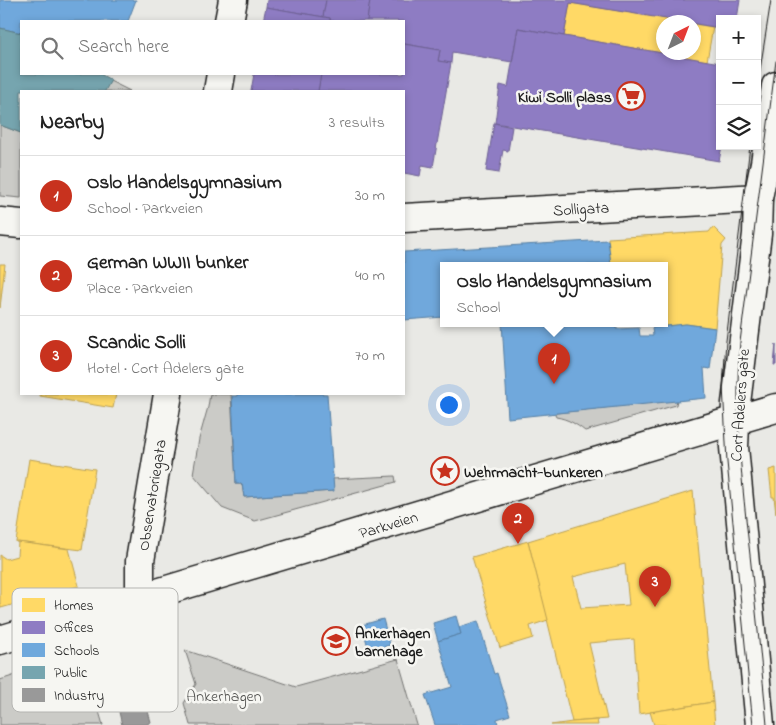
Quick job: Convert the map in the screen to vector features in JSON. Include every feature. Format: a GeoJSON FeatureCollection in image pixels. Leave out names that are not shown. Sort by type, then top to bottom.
{"type":"FeatureCollection","features":[{"type":"Feature","properties":{"kind":"street"},"geometry":{"type":"LineString","coordinates":[[229,20],[233,0]]}},
{"type":"Feature","properties":{"kind":"street"},"geometry":{"type":"LineString","coordinates":[[218,90],[221,75]]}},
{"type":"Feature","properties":{"kind":"street","name":"Cort Adelers gate"},"geometry":{"type":"LineString","coordinates":[[760,725],[734,456],[735,420],[757,234],[758,198],[776,86]]}},
{"type":"Feature","properties":{"kind":"street","name":"Solligata"},"geometry":{"type":"LineString","coordinates":[[405,218],[758,198]]}},
{"type":"Feature","properties":{"kind":"street"},"geometry":{"type":"LineString","coordinates":[[0,222],[20,224]]}},
{"type":"Feature","properties":{"kind":"street","name":"Observatoriegata"},"geometry":{"type":"LineString","coordinates":[[140,588],[141,553],[168,395]]}},
{"type":"Feature","properties":{"kind":"street","name":"Parkveien"},"geometry":{"type":"LineString","coordinates":[[170,588],[776,408]]}},
{"type":"Feature","properties":{"kind":"street","name":"Parkveien"},"geometry":{"type":"LineString","coordinates":[[0,640],[12,636]]}},
{"type":"Feature","properties":{"kind":"green space"},"geometry":{"type":"Polygon","coordinates":[[[108,80],[128,90],[104,90],[108,80]]]}},
{"type":"Feature","properties":{"kind":"green space"},"geometry":{"type":"Polygon","coordinates":[[[0,125],[20,133],[20,198],[0,196],[0,125]]]}},
{"type":"Feature","properties":{"kind":"green space"},"geometry":{"type":"Polygon","coordinates":[[[210,395],[231,395],[236,484],[242,484],[244,497],[333,491],[332,479],[395,476],[396,482],[255,521],[222,508],[193,474],[199,439],[210,395]]]}},
{"type":"Feature","properties":{"kind":"green space"},"geometry":{"type":"Polygon","coordinates":[[[677,400],[676,405],[585,431],[572,422],[555,415],[556,413],[677,400]]]}},
{"type":"Feature","properties":{"kind":"green space","name":"Ankerhagen"},"geometry":{"type":"Polygon","coordinates":[[[185,650],[296,687],[398,659],[417,725],[190,725],[184,703],[196,684],[185,650]]]}},
{"type":"Feature","properties":{"kind":"green space"},"geometry":{"type":"Polygon","coordinates":[[[12,676],[12,712],[99,712],[103,725],[0,725],[0,680],[12,676]]]}},
{"type":"Feature","properties":{"kind":"building: Homes"},"geometry":{"type":"Polygon","coordinates":[[[570,3],[656,17],[656,52],[564,36],[570,3]]]}},
{"type":"Feature","properties":{"kind":"building: Homes"},"geometry":{"type":"Polygon","coordinates":[[[701,25],[713,27],[707,61],[701,60],[701,25]]]}},
{"type":"Feature","properties":{"kind":"building: Homes"},"geometry":{"type":"Polygon","coordinates":[[[713,227],[726,240],[722,245],[715,328],[686,324],[668,326],[668,262],[611,262],[608,238],[709,232],[713,227]]]}},
{"type":"Feature","properties":{"kind":"building: Homes"},"geometry":{"type":"Polygon","coordinates":[[[0,264],[5,264],[0,308],[0,264]]]}},
{"type":"Feature","properties":{"kind":"building: Homes"},"geometry":{"type":"Polygon","coordinates":[[[40,395],[116,395],[113,408],[40,395]]]}},
{"type":"Feature","properties":{"kind":"building: Homes"},"geometry":{"type":"Polygon","coordinates":[[[29,459],[95,469],[82,550],[16,542],[29,459]]]}},
{"type":"Feature","properties":{"kind":"building: Homes"},"geometry":{"type":"Polygon","coordinates":[[[776,468],[776,514],[769,470],[776,468]]]}},
{"type":"Feature","properties":{"kind":"building: Homes"},"geometry":{"type":"Polygon","coordinates":[[[693,491],[713,702],[639,714],[634,639],[589,643],[607,719],[572,722],[528,541],[693,491]],[[625,564],[573,577],[581,608],[629,605],[625,564]]]}},
{"type":"Feature","properties":{"kind":"building: Homes"},"geometry":{"type":"Polygon","coordinates":[[[528,541],[548,620],[530,626],[533,638],[500,648],[472,557],[528,541]]]}},
{"type":"Feature","properties":{"kind":"building: Homes"},"geometry":{"type":"Polygon","coordinates":[[[18,542],[69,549],[79,586],[72,588],[12,588],[12,605],[1,608],[0,555],[6,559],[17,556],[18,542]]]}},
{"type":"Feature","properties":{"kind":"building: Homes"},"geometry":{"type":"Polygon","coordinates":[[[713,702],[715,725],[654,725],[650,712],[713,702]]]}},
{"type":"Feature","properties":{"kind":"building: Homes"},"geometry":{"type":"Polygon","coordinates":[[[597,720],[598,725],[551,725],[572,722],[597,720]]]}},
{"type":"Feature","properties":{"kind":"building: Offices"},"geometry":{"type":"Polygon","coordinates":[[[267,0],[326,0],[323,17],[266,7],[267,0]]]}},
{"type":"Feature","properties":{"kind":"building: Offices"},"geometry":{"type":"Polygon","coordinates":[[[326,0],[370,0],[367,20],[330,20],[330,18],[323,17],[326,0]]]}},
{"type":"Feature","properties":{"kind":"building: Offices"},"geometry":{"type":"Polygon","coordinates":[[[370,0],[740,0],[738,15],[716,15],[716,27],[701,25],[701,15],[656,15],[656,17],[570,3],[564,36],[518,28],[512,62],[452,52],[451,63],[438,61],[440,50],[405,44],[405,20],[367,20],[370,0]]]}},
{"type":"Feature","properties":{"kind":"building: Offices"},"geometry":{"type":"Polygon","coordinates":[[[266,7],[330,18],[330,20],[263,20],[266,7]]]}},
{"type":"Feature","properties":{"kind":"building: Offices"},"geometry":{"type":"Polygon","coordinates":[[[518,28],[656,52],[656,60],[701,60],[716,62],[716,150],[721,150],[719,161],[495,123],[500,85],[508,87],[518,28]]]}},
{"type":"Feature","properties":{"kind":"building: Offices"},"geometry":{"type":"Polygon","coordinates":[[[405,44],[440,50],[438,61],[451,63],[433,167],[422,165],[420,176],[405,173],[405,90],[318,90],[321,75],[405,75],[405,44]]]}},
{"type":"Feature","properties":{"kind":"building: Offices"},"geometry":{"type":"Polygon","coordinates":[[[254,75],[321,75],[318,90],[251,90],[254,75]]]}},
{"type":"Feature","properties":{"kind":"building: Offices"},"geometry":{"type":"Polygon","coordinates":[[[494,123],[512,127],[508,151],[503,150],[499,173],[486,171],[494,123]]]}},
{"type":"Feature","properties":{"kind":"building: Offices"},"geometry":{"type":"Polygon","coordinates":[[[776,344],[776,365],[774,365],[776,344]]]}},
{"type":"Feature","properties":{"kind":"building: Schools"},"geometry":{"type":"Polygon","coordinates":[[[0,0],[136,0],[128,20],[20,20],[20,33],[0,28],[0,0]]]}},
{"type":"Feature","properties":{"kind":"building: Schools"},"geometry":{"type":"Polygon","coordinates":[[[608,240],[611,262],[440,262],[440,317],[405,320],[405,252],[608,240]]]}},
{"type":"Feature","properties":{"kind":"building: Schools"},"geometry":{"type":"Polygon","coordinates":[[[686,324],[715,328],[710,369],[704,368],[706,398],[508,418],[502,327],[639,328],[640,336],[653,336],[652,328],[686,324]]]}},
{"type":"Feature","properties":{"kind":"building: Schools"},"geometry":{"type":"Polygon","coordinates":[[[327,395],[334,491],[244,497],[242,484],[236,484],[232,396],[327,395]]]}},
{"type":"Feature","properties":{"kind":"building: Schools"},"geometry":{"type":"Polygon","coordinates":[[[456,616],[461,634],[438,641],[433,623],[456,616]]]}},
{"type":"Feature","properties":{"kind":"building: Schools"},"geometry":{"type":"Polygon","coordinates":[[[383,619],[390,645],[369,651],[362,625],[383,619]]]}},
{"type":"Feature","properties":{"kind":"building: Schools"},"geometry":{"type":"Polygon","coordinates":[[[478,621],[494,674],[497,673],[510,715],[497,719],[498,725],[435,725],[425,695],[452,687],[438,641],[461,634],[459,627],[478,621]]]}},
{"type":"Feature","properties":{"kind":"building: Public"},"geometry":{"type":"Polygon","coordinates":[[[0,28],[20,33],[20,75],[102,75],[111,80],[106,90],[20,90],[20,133],[0,125],[0,28]]]}},
{"type":"Feature","properties":{"kind":"building: Industry"},"geometry":{"type":"Polygon","coordinates":[[[119,712],[148,712],[151,722],[145,725],[122,725],[119,712]]]}},
{"type":"Feature","properties":{"kind":"tram line"},"geometry":{"type":"LineString","coordinates":[[761,64],[771,0]]}},
{"type":"Feature","properties":{"kind":"tram line"},"geometry":{"type":"LineString","coordinates":[[767,725],[742,475],[738,422],[738,369],[776,61]]}},
{"type":"Feature","properties":{"kind":"tram line"},"geometry":{"type":"LineString","coordinates":[[750,150],[726,341],[723,386],[727,462],[753,725]]}},
{"type":"Feature","properties":{"kind":"place","name":"Kiwi Solli plass"},"geometry":{"type":"Point","coordinates":[631,96]}},
{"type":"Feature","properties":{"kind":"place","name":"Oslo Handelsgymnasium"},"geometry":{"type":"Point","coordinates":[554,384]}},
{"type":"Feature","properties":{"kind":"place","name":"Wehrmacht-bunkeren"},"geometry":{"type":"Point","coordinates":[445,471]}},
{"type":"Feature","properties":{"kind":"place","name":"German WWII bunker"},"geometry":{"type":"Point","coordinates":[518,544]}},
{"type":"Feature","properties":{"kind":"place","name":"Scandic Solli"},"geometry":{"type":"Point","coordinates":[655,607]}},
{"type":"Feature","properties":{"kind":"place","name":"Ankerhagen barnehage"},"geometry":{"type":"Point","coordinates":[336,641]}}]}
